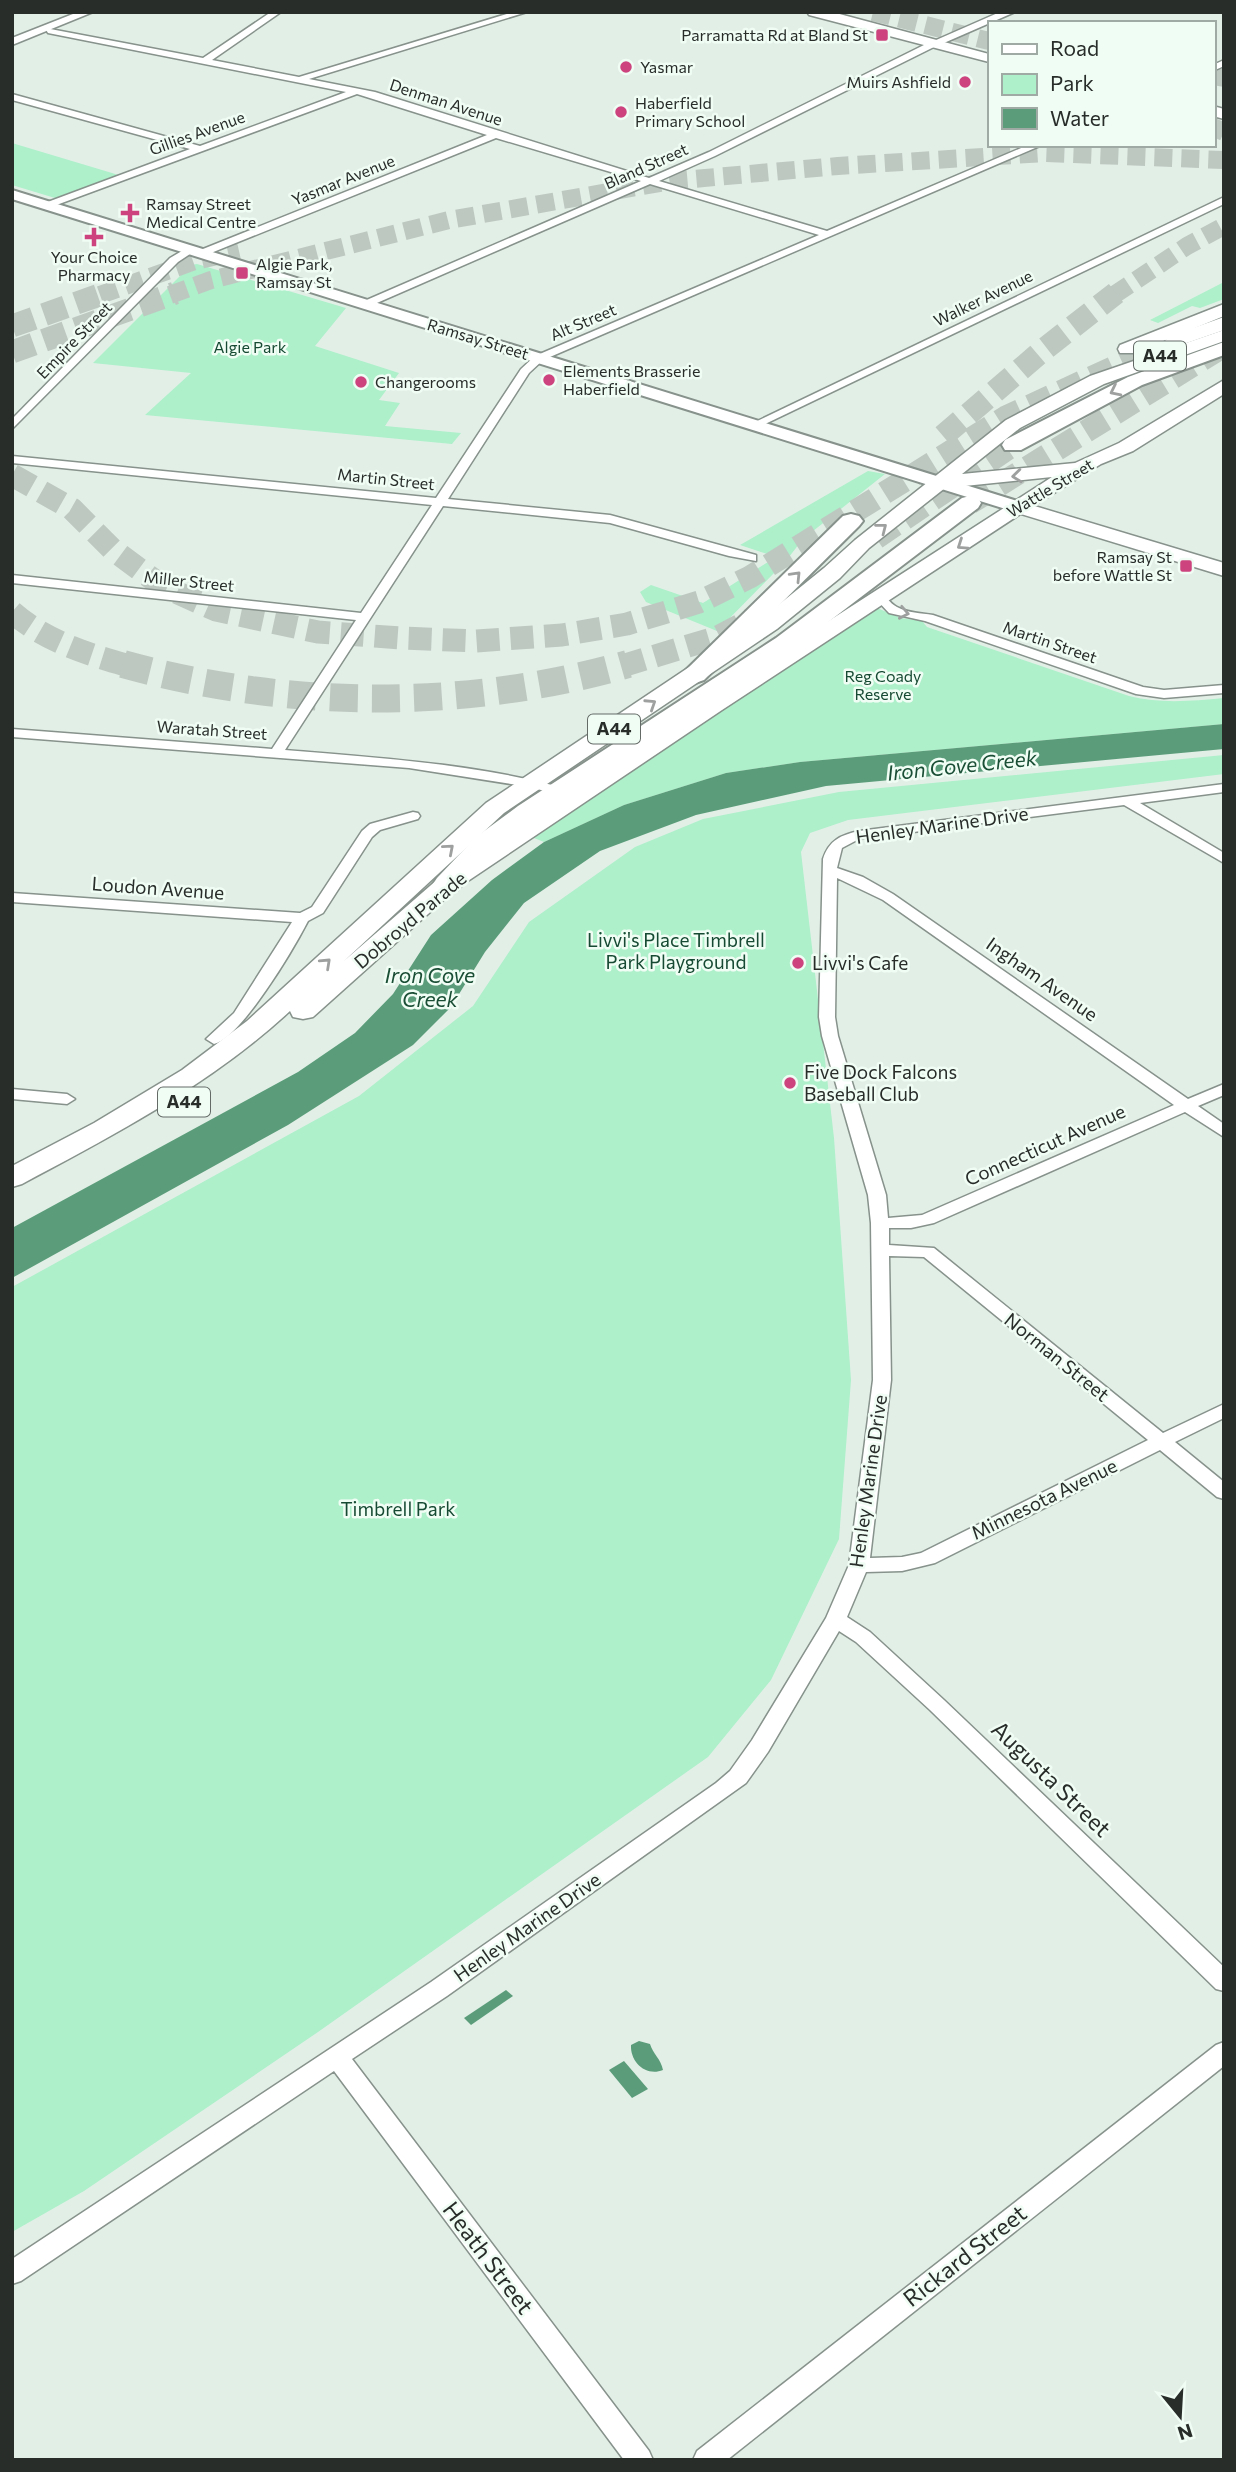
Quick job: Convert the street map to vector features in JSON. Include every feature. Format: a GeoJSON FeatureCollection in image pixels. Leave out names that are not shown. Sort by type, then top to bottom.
{"type":"FeatureCollection","features":[{"type":"Feature","properties":{"kind":"highway"},"geometry":{"type":"LineString","coordinates":[[1147,352],[1224,323]]}},
{"type":"Feature","properties":{"kind":"highway"},"geometry":{"type":"LineString","coordinates":[[1013,435],[1135,381],[1224,348]]}},
{"type":"Feature","properties":{"kind":"highway"},"geometry":{"type":"LineString","coordinates":[[447,884],[486,843],[568,794],[785,643],[970,503]]}},
{"type":"Feature","properties":{"kind":"highway"},"geometry":{"type":"LineString","coordinates":[[695,676],[851,521]]}},
{"type":"Feature","properties":{"kind":"main road"},"geometry":{"type":"LineString","coordinates":[[814,12],[988,53]]}},
{"type":"Feature","properties":{"kind":"main road"},"geometry":{"type":"LineString","coordinates":[[854,12],[888,27],[988,58]]}},
{"type":"Feature","properties":{"kind":"main road","name":"Ramsay Street"},"geometry":{"type":"LineString","coordinates":[[14,196],[1224,570]]}},
{"type":"Feature","properties":{"kind":"main road"},"geometry":{"type":"LineString","coordinates":[[1013,435],[1031,405],[1121,352],[1224,309]]}},
{"type":"Feature","properties":{"kind":"main road","name":"A44"},"geometry":{"type":"LineString","coordinates":[[941,482],[1097,380],[1224,335]]}},
{"type":"Feature","properties":{"kind":"main road","name":"Wattle Street"},"geometry":{"type":"LineString","coordinates":[[879,596],[1018,506],[1094,460],[1126,447],[1224,386]]}},
{"type":"Feature","properties":{"kind":"main road"},"geometry":{"type":"LineString","coordinates":[[941,482],[1044,473],[1094,460]]}},
{"type":"Feature","properties":{"kind":"main road","name":"Dobroyd Parade"},"geometry":{"type":"LineString","coordinates":[[12,1178],[104,1129],[192,1076],[257,1027],[495,808],[769,624],[832,573],[862,544],[941,482]]}},
{"type":"Feature","properties":{"kind":"main road","name":"A44"},"geometry":{"type":"LineString","coordinates":[[568,794],[879,596]]}},
{"type":"Feature","properties":{"kind":"main road","name":"Dobroyd Parade"},"geometry":{"type":"LineString","coordinates":[[12,1198],[151,1123],[257,1052],[447,884]]}},
{"type":"Feature","properties":{"kind":"street"},"geometry":{"type":"LineString","coordinates":[[12,43],[88,12]]}},
{"type":"Feature","properties":{"kind":"street"},"geometry":{"type":"LineString","coordinates":[[204,61],[277,12]]}},
{"type":"Feature","properties":{"kind":"street"},"geometry":{"type":"LineString","coordinates":[[300,79],[523,12]]}},
{"type":"Feature","properties":{"kind":"street","name":"Bland Street"},"geometry":{"type":"LineString","coordinates":[[366,304],[650,182],[729,146],[936,42],[1010,12]]}},
{"type":"Feature","properties":{"kind":"street","name":"Denman Avenue"},"geometry":{"type":"LineString","coordinates":[[48,30],[356,92],[827,234]]}},
{"type":"Feature","properties":{"kind":"street","name":"Gillies Avenue"},"geometry":{"type":"LineString","coordinates":[[48,205],[356,92]]}},
{"type":"Feature","properties":{"kind":"street"},"geometry":{"type":"LineString","coordinates":[[12,97],[201,149]]}},
{"type":"Feature","properties":{"kind":"street","name":"Yasmar Avenue"},"geometry":{"type":"LineString","coordinates":[[196,251],[496,135]]}},
{"type":"Feature","properties":{"kind":"street","name":"Alt Street"},"geometry":{"type":"LineString","coordinates":[[276,753],[362,617],[525,371],[539,358],[1032,147]]}},
{"type":"Feature","properties":{"kind":"street","name":"Walker Avenue"},"geometry":{"type":"LineString","coordinates":[[755,425],[1224,200]]}},
{"type":"Feature","properties":{"kind":"street","name":"Empire Street"},"geometry":{"type":"LineString","coordinates":[[12,426],[174,260],[196,251]]}},
{"type":"Feature","properties":{"kind":"street","name":"Martin Street"},"geometry":{"type":"LineString","coordinates":[[12,459],[637,523],[720,552],[752,558]]}},
{"type":"Feature","properties":{"kind":"street","name":"Miller Street"},"geometry":{"type":"LineString","coordinates":[[12,579],[362,617]]}},
{"type":"Feature","properties":{"kind":"street","name":"Martin Street"},"geometry":{"type":"LineString","coordinates":[[879,596],[884,605],[892,611],[936,621],[1154,694],[1224,689]]}},
{"type":"Feature","properties":{"kind":"street","name":"Waratah Street"},"geometry":{"type":"LineString","coordinates":[[12,733],[409,764],[532,783],[568,794]]}},
{"type":"Feature","properties":{"kind":"street","name":"Henley Marine Drive"},"geometry":{"type":"LineString","coordinates":[[12,2273],[439,1989],[731,1783],[760,1746],[836,1619],[859,1565],[882,1380],[880,1223],[877,1195],[830,1036],[827,1017],[830,870],[833,847],[843,838],[1224,788]]}},
{"type":"Feature","properties":{"kind":"street"},"geometry":{"type":"LineString","coordinates":[[1125,800],[1224,859]]}},
{"type":"Feature","properties":{"kind":"street"},"geometry":{"type":"LineString","coordinates":[[214,1039],[240,1016],[302,918],[318,910],[367,834],[375,827],[413,816]]}},
{"type":"Feature","properties":{"kind":"street","name":"Ingham Avenue"},"geometry":{"type":"LineString","coordinates":[[830,870],[858,880],[888,897],[1224,1132]]}},
{"type":"Feature","properties":{"kind":"street","name":"Loudon Avenue"},"geometry":{"type":"LineString","coordinates":[[12,897],[302,918]]}},
{"type":"Feature","properties":{"kind":"street","name":"Connecticut Avenue"},"geometry":{"type":"LineString","coordinates":[[880,1223],[911,1223],[928,1219],[1224,1089]]}},
{"type":"Feature","properties":{"kind":"street"},"geometry":{"type":"LineString","coordinates":[[12,1094],[67,1099]]}},
{"type":"Feature","properties":{"kind":"street","name":"Norman Street"},"geometry":{"type":"LineString","coordinates":[[880,1250],[928,1252],[1224,1492]]}},
{"type":"Feature","properties":{"kind":"street","name":"Minnesota Avenue"},"geometry":{"type":"LineString","coordinates":[[859,1565],[893,1567],[928,1558],[1224,1410]]}},
{"type":"Feature","properties":{"kind":"street","name":"Augusta Street"},"geometry":{"type":"LineString","coordinates":[[836,1619],[863,1637],[928,1697],[1224,1982]]}},
{"type":"Feature","properties":{"kind":"street","name":"Rickard Street"},"geometry":{"type":"LineString","coordinates":[[706,2460],[1224,2052]]}},
{"type":"Feature","properties":{"kind":"street","name":"Heath Street"},"geometry":{"type":"LineString","coordinates":[[337,2056],[640,2460]]}},
{"type":"Feature","properties":{"kind":"green space"},"geometry":{"type":"Polygon","coordinates":[[[12,143],[118,175],[55,198],[12,185],[12,143]]]}},
{"type":"Feature","properties":{"kind":"green space","name":"Algie Park"},"geometry":{"type":"Polygon","coordinates":[[[197,264],[346,308],[315,346],[399,373],[379,400],[400,403],[385,426],[461,433],[452,444],[145,415],[191,373],[93,363],[191,265],[197,264]]]}},
{"type":"Feature","properties":{"kind":"green space"},"geometry":{"type":"Polygon","coordinates":[[[1224,282],[1224,299],[1200,308],[1192,306],[1158,323],[1150,320],[1224,282]]]}},
{"type":"Feature","properties":{"kind":"green space"},"geometry":{"type":"Polygon","coordinates":[[[868,471],[885,474],[803,539],[785,562],[717,631],[646,602],[640,592],[651,585],[703,603],[776,557],[740,545],[868,471]]]}},
{"type":"Feature","properties":{"kind":"green space","name":"Reg Coady Reserve"},"geometry":{"type":"Polygon","coordinates":[[[877,608],[901,618],[922,621],[927,627],[1129,696],[1164,701],[1224,698],[1224,724],[800,762],[726,773],[624,805],[544,842],[529,836],[877,608]]]}},
{"type":"Feature","properties":{"kind":"green space","name":"Timbrell Park"},"geometry":{"type":"Polygon","coordinates":[[[1224,755],[1224,774],[848,820],[810,833],[801,852],[834,1138],[851,1380],[839,1539],[771,1680],[708,1757],[318,2032],[84,2191],[12,2232],[12,1287],[359,1096],[473,1006],[529,922],[635,847],[703,819],[839,792],[1224,755]]]}},
{"type":"Feature","properties":{"kind":"water","name":"Iron Cove Creek"},"geometry":{"type":"Polygon","coordinates":[[[1224,724],[1224,749],[826,786],[696,815],[600,851],[524,903],[485,952],[451,1007],[413,1045],[288,1125],[12,1278],[12,1228],[298,1072],[355,1033],[393,994],[431,935],[492,880],[544,842],[624,805],[726,773],[800,762],[1224,724]]]}},
{"type":"Feature","properties":{"kind":"water"},"geometry":{"type":"Polygon","coordinates":[[[506,1990],[513,1996],[471,2025],[464,2018],[506,1990]]]}},
{"type":"Feature","properties":{"kind":"water"},"geometry":{"type":"Polygon","coordinates":[[[639,2041],[650,2044],[663,2070],[645,2070],[636,2062],[631,2045],[639,2041]]]}},
{"type":"Feature","properties":{"kind":"water"},"geometry":{"type":"Polygon","coordinates":[[[624,2061],[648,2089],[632,2098],[609,2070],[624,2061]]]}},
{"type":"Feature","properties":{"kind":"tunnel"},"geometry":{"type":"LineString","coordinates":[[873,12],[988,41]]}},
{"type":"Feature","properties":{"kind":"tunnel"},"geometry":{"type":"LineString","coordinates":[[1215,76],[1224,78]]}},
{"type":"Feature","properties":{"kind":"tunnel"},"geometry":{"type":"LineString","coordinates":[[1215,128],[1224,132]]}},
{"type":"Feature","properties":{"kind":"tunnel"},"geometry":{"type":"LineString","coordinates":[[170,295],[211,280],[449,220],[671,181],[838,166],[1045,153],[1224,160]]}},
{"type":"Feature","properties":{"kind":"tunnel"},"geometry":{"type":"LineString","coordinates":[[1114,295],[1187,246],[1224,226]]}},
{"type":"Feature","properties":{"kind":"tunnel"},"geometry":{"type":"LineString","coordinates":[[100,295],[195,261],[239,251]]}},
{"type":"Feature","properties":{"kind":"tunnel"},"geometry":{"type":"LineString","coordinates":[[12,326],[105,293]]}},
{"type":"Feature","properties":{"kind":"tunnel"},"geometry":{"type":"LineString","coordinates":[[12,352],[175,293]]}},
{"type":"Feature","properties":{"kind":"tunnel"},"geometry":{"type":"LineString","coordinates":[[943,436],[1042,351],[1116,293]]}},
{"type":"Feature","properties":{"kind":"tunnel"},"geometry":{"type":"LineString","coordinates":[[970,503],[1224,346]]}},
{"type":"Feature","properties":{"kind":"tunnel"},"geometry":{"type":"LineString","coordinates":[[12,475],[72,509],[112,549],[162,586],[216,610],[318,632],[400,638],[476,641],[562,635],[627,624],[699,602],[750,577],[1006,417],[1147,352]]}},
{"type":"Feature","properties":{"kind":"tunnel"},"geometry":{"type":"LineString","coordinates":[[876,538],[1013,445]]}},
{"type":"Feature","properties":{"kind":"tunnel"},"geometry":{"type":"LineString","coordinates":[[12,612],[52,639],[129,666]]}},
{"type":"Feature","properties":{"kind":"tunnel"},"geometry":{"type":"LineString","coordinates":[[622,666],[718,637],[761,614]]}},
{"type":"Feature","properties":{"kind":"tunnel"},"geometry":{"type":"LineString","coordinates":[[123,664],[247,690],[375,699],[439,697],[503,690],[628,664]]}},
{"type":"Feature","properties":{"kind":"place","name":"Parramatta Rd at Bland St"},"geometry":{"type":"Point","coordinates":[882,35]}},
{"type":"Feature","properties":{"kind":"place","name":"Yasmar"},"geometry":{"type":"Point","coordinates":[626,67]}},
{"type":"Feature","properties":{"kind":"place","name":"Muirs Ashfield"},"geometry":{"type":"Point","coordinates":[965,82]}},
{"type":"Feature","properties":{"kind":"place","name":"Haberfield Primary School"},"geometry":{"type":"Point","coordinates":[621,112]}},
{"type":"Feature","properties":{"kind":"place","name":"Ramsay Street Medical Centre"},"geometry":{"type":"Point","coordinates":[130,213]}},
{"type":"Feature","properties":{"kind":"place","name":"Your Choice Pharmacy"},"geometry":{"type":"Point","coordinates":[94,237]}},
{"type":"Feature","properties":{"kind":"place","name":"Algie Park, Ramsay St"},"geometry":{"type":"Point","coordinates":[242,273]}},
{"type":"Feature","properties":{"kind":"place","name":"Elements Brasserie Haberfield"},"geometry":{"type":"Point","coordinates":[549,380]}},
{"type":"Feature","properties":{"kind":"place","name":"Changerooms"},"geometry":{"type":"Point","coordinates":[361,382]}},
{"type":"Feature","properties":{"kind":"place","name":"Ramsay St before Wattle St"},"geometry":{"type":"Point","coordinates":[1186,566]}},
{"type":"Feature","properties":{"kind":"place","name":"Livvi's Cafe"},"geometry":{"type":"Point","coordinates":[798,963]}},
{"type":"Feature","properties":{"kind":"place","name":"Five Dock Falcons Baseball Club"},"geometry":{"type":"Point","coordinates":[790,1083]}},
{"type":"Feature","properties":{"kind":"park label","name":"Livvi's Place Timbrell Park Playground"},"geometry":{"type":"Point","coordinates":[676,951]}}]}
